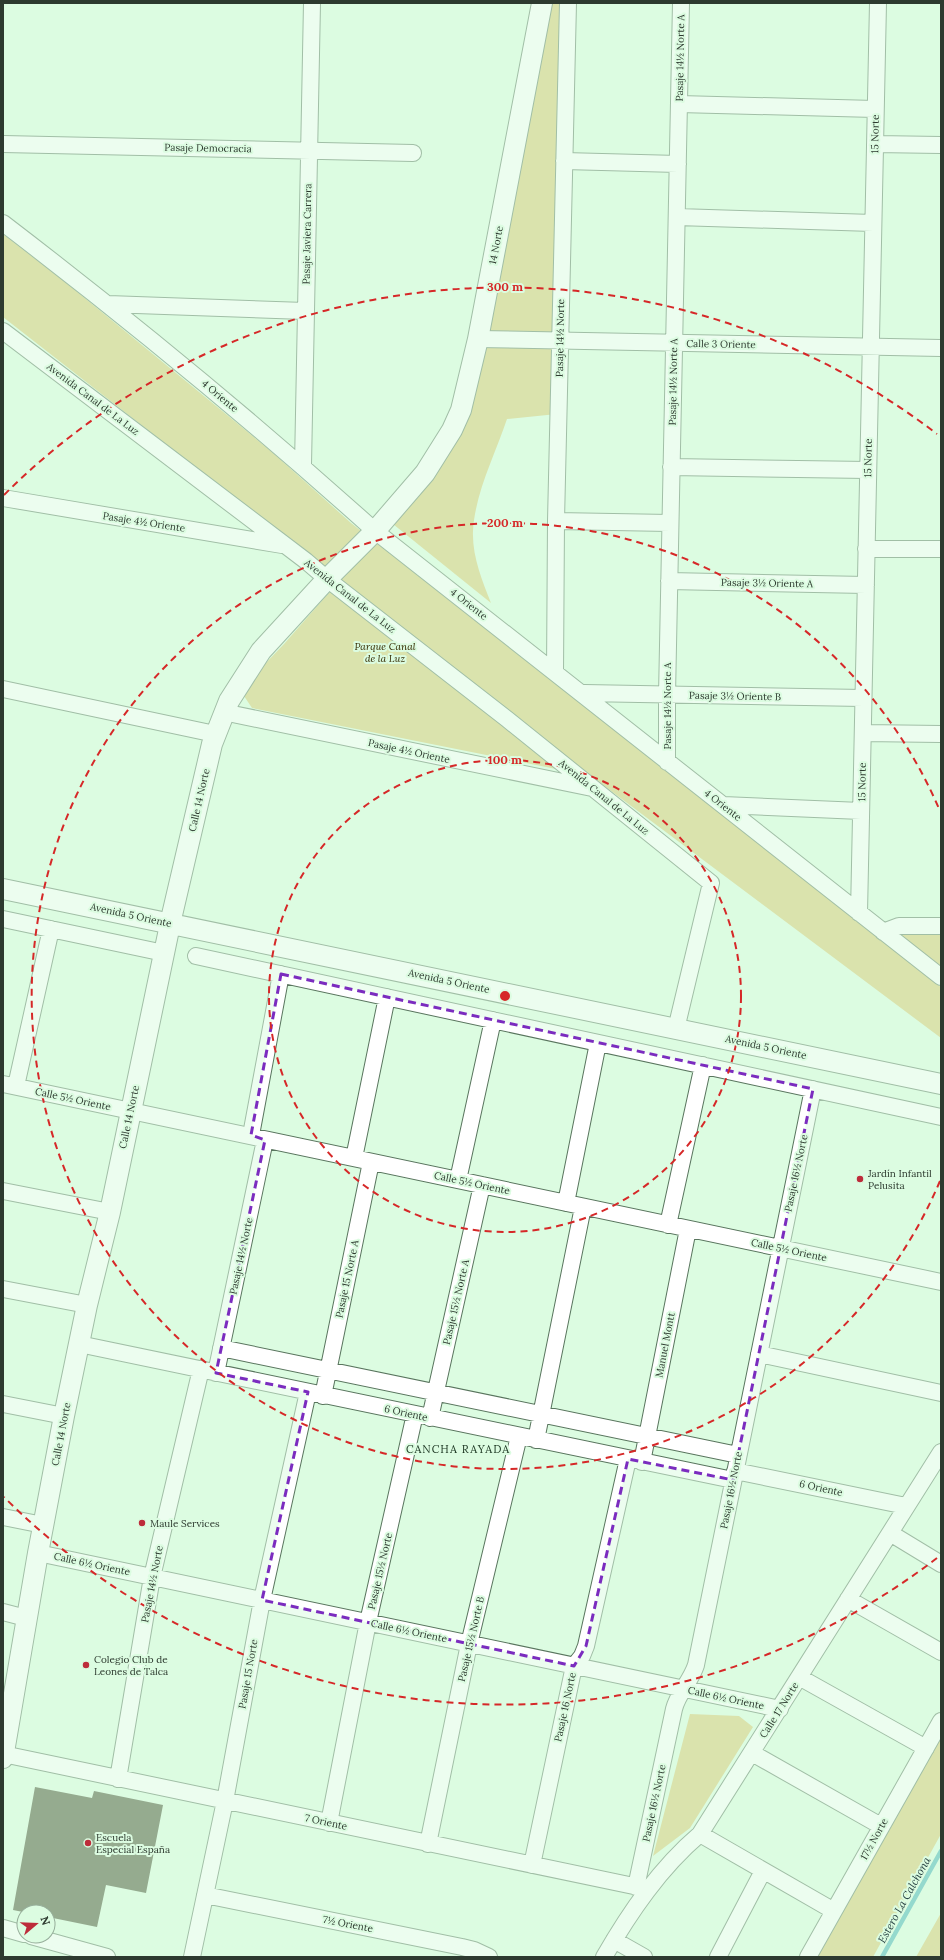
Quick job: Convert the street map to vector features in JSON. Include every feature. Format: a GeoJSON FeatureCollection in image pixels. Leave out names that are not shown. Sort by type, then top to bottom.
{"type":"FeatureCollection","features":[{"type":"Feature","properties":{"kind":"street","name":"Pasaje Javiera Carrera"},"geometry":{"type":"LineString","coordinates":[[303,465],[312,3]]}},
{"type":"Feature","properties":{"kind":"street","name":"14 Norte"},"geometry":{"type":"LineString","coordinates":[[375,530],[425,473],[452,430],[461,410],[478,339],[542,3]]}},
{"type":"Feature","properties":{"kind":"street","name":"Pasaje 14½ Norte"},"geometry":{"type":"LineString","coordinates":[[555,673],[556,521],[568,3]]}},
{"type":"Feature","properties":{"kind":"street","name":"Pasaje 14½ Norte A"},"geometry":{"type":"LineString","coordinates":[[667,762],[671,467],[681,3]]}},
{"type":"Feature","properties":{"kind":"street","name":"15 Norte"},"geometry":{"type":"LineString","coordinates":[[859,913],[878,3]]}},
{"type":"Feature","properties":{"kind":"street"},"geometry":{"type":"LineString","coordinates":[[679,104],[875,109]]}},
{"type":"Feature","properties":{"kind":"street","name":"Pasaje Democracia"},"geometry":{"type":"LineString","coordinates":[[3,144],[413,153]]}},
{"type":"Feature","properties":{"kind":"street"},"geometry":{"type":"LineString","coordinates":[[875,144],[941,145]]}},
{"type":"Feature","properties":{"kind":"street"},"geometry":{"type":"LineString","coordinates":[[564,161],[678,164]]}},
{"type":"Feature","properties":{"kind":"street"},"geometry":{"type":"LineString","coordinates":[[677,217],[873,223]]}},
{"type":"Feature","properties":{"kind":"street","name":"4 Oriente"},"geometry":{"type":"LineString","coordinates":[[3,223],[108,304],[303,465],[375,530],[555,673],[584,693],[667,762],[941,977]]}},
{"type":"Feature","properties":{"kind":"street"},"geometry":{"type":"LineString","coordinates":[[108,304],[305,311]]}},
{"type":"Feature","properties":{"kind":"street","name":"Avenida Canal de La Luz"},"geometry":{"type":"LineString","coordinates":[[3,331],[508,719],[711,883],[676,1028]]}},
{"type":"Feature","properties":{"kind":"street","name":"Calle 3 Oriente"},"geometry":{"type":"LineString","coordinates":[[478,339],[941,348]]}},
{"type":"Feature","properties":{"kind":"street"},"geometry":{"type":"LineString","coordinates":[[671,467],[868,470]]}},
{"type":"Feature","properties":{"kind":"street","name":"Pasaje 4½ Oriente"},"geometry":{"type":"LineString","coordinates":[[3,498],[284,546]]}},
{"type":"Feature","properties":{"kind":"street"},"geometry":{"type":"LineString","coordinates":[[556,521],[670,523]]}},
{"type":"Feature","properties":{"kind":"street","name":"Calle 14 Norte"},"geometry":{"type":"LineString","coordinates":[[3,1755],[43,1525],[87,1305],[110,1212],[170,924],[215,734],[223,712],[241,680],[261,651],[327,579],[375,530]]}},
{"type":"Feature","properties":{"kind":"street"},"geometry":{"type":"LineString","coordinates":[[866,549],[941,550]]}},
{"type":"Feature","properties":{"kind":"street","name":"Pasaje 3½ Oriente A"},"geometry":{"type":"LineString","coordinates":[[669,581],[866,585]]}},
{"type":"Feature","properties":{"kind":"street"},"geometry":{"type":"LineString","coordinates":[[3,689],[215,734]]}},
{"type":"Feature","properties":{"kind":"street","name":"Pasaje 3½ Oriente B"},"geometry":{"type":"LineString","coordinates":[[584,693],[863,698]]}},
{"type":"Feature","properties":{"kind":"street","name":"Pasaje 4½ Oriente"},"geometry":{"type":"LineString","coordinates":[[223,712],[594,789]]}},
{"type":"Feature","properties":{"kind":"street"},"geometry":{"type":"LineString","coordinates":[[863,733],[941,734]]}},
{"type":"Feature","properties":{"kind":"street"},"geometry":{"type":"LineString","coordinates":[[723,805],[861,811]]}},
{"type":"Feature","properties":{"kind":"street","name":"Avenida 5 Oriente"},"geometry":{"type":"LineString","coordinates":[[3,889],[941,1084]]}},
{"type":"Feature","properties":{"kind":"street"},"geometry":{"type":"LineString","coordinates":[[3,919],[164,953]]}},
{"type":"Feature","properties":{"kind":"street"},"geometry":{"type":"LineString","coordinates":[[883,932],[893,927],[908,925],[941,926]]}},
{"type":"Feature","properties":{"kind":"street"},"geometry":{"type":"LineString","coordinates":[[10,1085],[51,929]]}},
{"type":"Feature","properties":{"kind":"street"},"geometry":{"type":"LineString","coordinates":[[196,956],[941,1117]]}},
{"type":"Feature","properties":{"kind":"street","name":"Pasaje 14½ Norte"},"geometry":{"type":"LineString","coordinates":[[216,1373],[258,1138],[281,974]]}},
{"type":"Feature","properties":{"kind":"street"},"geometry":{"type":"LineString","coordinates":[[354,1158],[387,997]]}},
{"type":"Feature","properties":{"kind":"street"},"geometry":{"type":"LineString","coordinates":[[458,1180],[493,1020]]}},
{"type":"Feature","properties":{"kind":"street"},"geometry":{"type":"LineString","coordinates":[[566,1203],[598,1043]]}},
{"type":"Feature","properties":{"kind":"street"},"geometry":{"type":"LineString","coordinates":[[668,1225],[703,1065]]}},
{"type":"Feature","properties":{"kind":"street","name":"Calle 5½ Oriente"},"geometry":{"type":"LineString","coordinates":[[10,1085],[941,1282]]}},
{"type":"Feature","properties":{"kind":"street","name":"Pasaje 16½ Norte"},"geometry":{"type":"LineString","coordinates":[[642,1888],[674,1709],[676,1701],[690,1679],[696,1665],[813,1089]]}},
{"type":"Feature","properties":{"kind":"street","name":"Pasaje 15 Norte A"},"geometry":{"type":"LineString","coordinates":[[316,1394],[329,1370],[371,1162]]}},
{"type":"Feature","properties":{"kind":"street","name":"Pasaje 15½ Norte A"},"geometry":{"type":"LineString","coordinates":[[423,1416],[436,1392],[482,1185]]}},
{"type":"Feature","properties":{"kind":"street"},"geometry":{"type":"LineString","coordinates":[[3,1191],[110,1212]]}},
{"type":"Feature","properties":{"kind":"street"},"geometry":{"type":"LineString","coordinates":[[536,1440],[583,1207]]}},
{"type":"Feature","properties":{"kind":"street","name":"Manuel Montt"},"geometry":{"type":"LineString","coordinates":[[635,1460],[647,1436],[688,1229]]}},
{"type":"Feature","properties":{"kind":"street"},"geometry":{"type":"LineString","coordinates":[[3,1289],[87,1305]]}},
{"type":"Feature","properties":{"kind":"street","name":"6 Oriente"},"geometry":{"type":"LineString","coordinates":[[79,1344],[635,1460],[734,1475],[906,1506]]}},
{"type":"Feature","properties":{"kind":"street"},"geometry":{"type":"LineString","coordinates":[[221,1348],[738,1455]]}},
{"type":"Feature","properties":{"kind":"street"},"geometry":{"type":"LineString","coordinates":[[759,1354],[941,1394]]}},
{"type":"Feature","properties":{"kind":"street","name":"Pasaje 14½ Norte"},"geometry":{"type":"LineString","coordinates":[[118,1778],[152,1577],[201,1369]]}},
{"type":"Feature","properties":{"kind":"street","name":"Pasaje 15 Norte"},"geometry":{"type":"LineString","coordinates":[[192,1957],[225,1801],[262,1600],[316,1394]]}},
{"type":"Feature","properties":{"kind":"street"},"geometry":{"type":"LineString","coordinates":[[3,1404],[64,1416]]}},
{"type":"Feature","properties":{"kind":"street","name":"Pasaje 15½ Norte"},"geometry":{"type":"LineString","coordinates":[[329,1823],[368,1622],[423,1416]]}},
{"type":"Feature","properties":{"kind":"street","name":"Pasaje 15½ Norte B"},"geometry":{"type":"LineString","coordinates":[[428,1844],[469,1644],[519,1436]]}},
{"type":"Feature","properties":{"kind":"street","name":"Calle 17 Norte"},"geometry":{"type":"LineString","coordinates":[[604,1957],[642,1888],[700,1834],[941,1452]]}},
{"type":"Feature","properties":{"kind":"street","name":"Pasaje 16 Norte"},"geometry":{"type":"LineString","coordinates":[[532,1865],[574,1666],[582,1656],[586,1646],[635,1460]]}},
{"type":"Feature","properties":{"kind":"street"},"geometry":{"type":"LineString","coordinates":[[3,1517],[43,1525]]}},
{"type":"Feature","properties":{"kind":"street"},"geometry":{"type":"LineString","coordinates":[[890,1534],[941,1564]]}},
{"type":"Feature","properties":{"kind":"street","name":"Calle 6½ Oriente"},"geometry":{"type":"LineString","coordinates":[[38,1553],[780,1709]]}},
{"type":"Feature","properties":{"kind":"street"},"geometry":{"type":"LineString","coordinates":[[848,1600],[941,1652]]}},
{"type":"Feature","properties":{"kind":"street"},"geometry":{"type":"LineString","coordinates":[[3,1612],[26,1618]]}},
{"type":"Feature","properties":{"kind":"street"},"geometry":{"type":"LineString","coordinates":[[799,1677],[926,1748]]}},
{"type":"Feature","properties":{"kind":"street","name":"17½ Norte"},"geometry":{"type":"LineString","coordinates":[[808,1957],[941,1721]]}},
{"type":"Feature","properties":{"kind":"street"},"geometry":{"type":"LineString","coordinates":[[752,1753],[882,1826]]}},
{"type":"Feature","properties":{"kind":"street","name":"7 Oriente"},"geometry":{"type":"LineString","coordinates":[[3,1755],[642,1888]]}},
{"type":"Feature","properties":{"kind":"street"},"geometry":{"type":"LineString","coordinates":[[700,1834],[834,1911]]}},
{"type":"Feature","properties":{"kind":"street"},"geometry":{"type":"LineString","coordinates":[[718,1957],[764,1871]]}},
{"type":"Feature","properties":{"kind":"street","name":"7½ Oriente"},"geometry":{"type":"LineString","coordinates":[[205,1895],[462,1947],[474,1950],[489,1957]]}},
{"type":"Feature","properties":{"kind":"street"},"geometry":{"type":"LineString","coordinates":[[3,1928],[16,1932]]}},
{"type":"Feature","properties":{"kind":"street"},"geometry":{"type":"LineString","coordinates":[[614,1940],[644,1957]]}},
{"type":"Feature","properties":{"kind":"street"},"geometry":{"type":"LineString","coordinates":[[56,1943],[107,1957]]}},
{"type":"Feature","properties":{"kind":"highlighted area"},"geometry":{"type":"Polygon","coordinates":[[[281,974],[813,1089],[733,1480],[628,1459],[586,1646],[574,1666],[262,1600],[308,1392],[216,1373],[265,1140],[251,1135],[281,974]]]}},
{"type":"Feature","properties":{"kind":"green space"},"geometry":{"type":"Polygon","coordinates":[[[547,3],[563,3],[557,414],[507,419],[481,488],[477,503],[473,540],[478,568],[491,603],[383,516],[458,429],[547,3]]]}},
{"type":"Feature","properties":{"kind":"green space","name":"Parque Canal de la Luz"},"geometry":{"type":"Polygon","coordinates":[[[3,234],[64,281],[272,452],[351,523],[941,987],[941,1038],[591,776],[252,708],[244,696],[262,667],[341,581],[3,317],[3,234]]]}},
{"type":"Feature","properties":{"kind":"green space"},"geometry":{"type":"Polygon","coordinates":[[[902,931],[941,932],[941,969],[901,938],[902,931]]]}},
{"type":"Feature","properties":{"kind":"green space"},"geometry":{"type":"Polygon","coordinates":[[[690,1714],[739,1716],[753,1727],[690,1828],[653,1856],[690,1714]]]}},
{"type":"Feature","properties":{"kind":"green space"},"geometry":{"type":"Polygon","coordinates":[[[941,1736],[941,1834],[873,1957],[814,1957],[941,1736]]]}},
{"type":"Feature","properties":{"kind":"green space"},"geometry":{"type":"Polygon","coordinates":[[[941,1913],[941,1957],[916,1957],[941,1913]]]}},
{"type":"Feature","properties":{"kind":"building","name":"Escuela Especial España"},"geometry":{"type":"Polygon","coordinates":[[[35,1787],[92,1798],[94,1791],[163,1805],[146,1893],[106,1885],[97,1927],[56,1919],[56,1904],[16,1904],[16,1911],[13,1910],[35,1787]]]}},
{"type":"Feature","properties":{"kind":"waterway","name":"Estero La Calchona"},"geometry":{"type":"LineString","coordinates":[[882,1957],[941,1851]]}},
{"type":"Feature","properties":{"kind":"place","name":"Jardín Infantil Pelusita"},"geometry":{"type":"Point","coordinates":[860,1179]}},
{"type":"Feature","properties":{"kind":"place","name":"Maule Services"},"geometry":{"type":"Point","coordinates":[142,1523]}},
{"type":"Feature","properties":{"kind":"place","name":"Colegio Club de Leones de Talca"},"geometry":{"type":"Point","coordinates":[86,1665]}},
{"type":"Feature","properties":{"kind":"place","name":"Escuela Especial España"},"geometry":{"type":"Point","coordinates":[88,1843]}},
{"type":"Feature","properties":{"kind":"district","name":"CANCHA RAYADA"},"geometry":{"type":"Point","coordinates":[458,1449]}}]}
